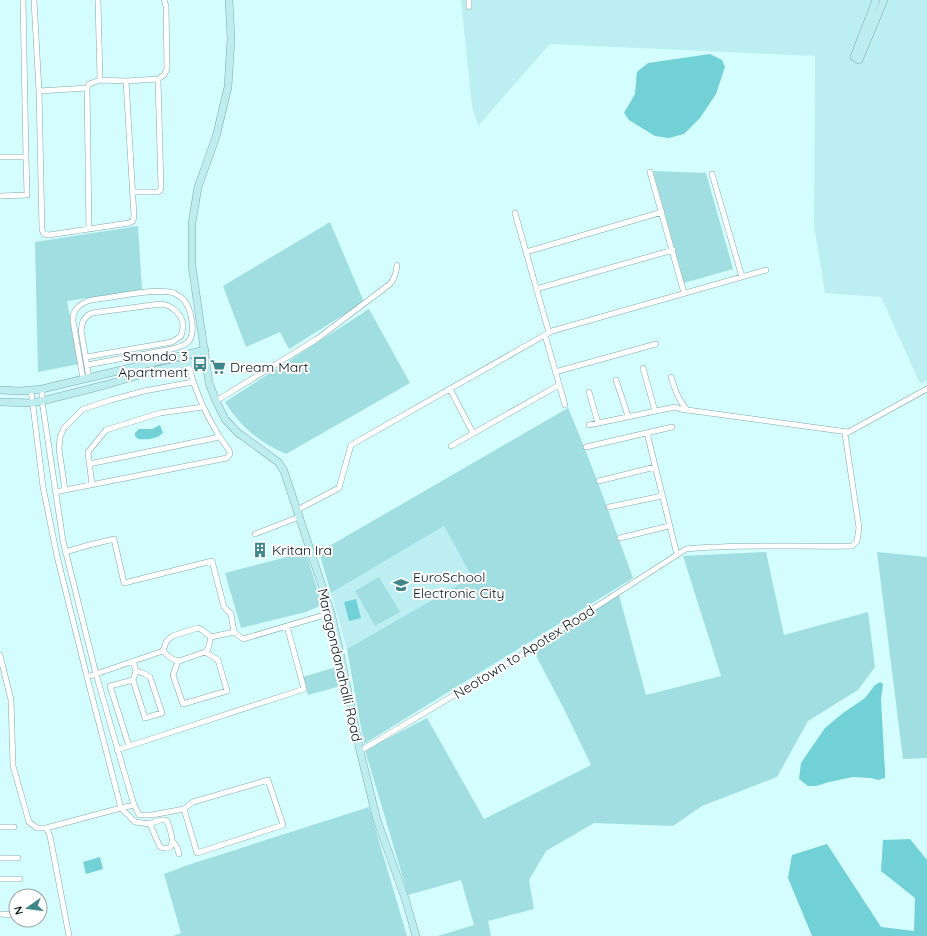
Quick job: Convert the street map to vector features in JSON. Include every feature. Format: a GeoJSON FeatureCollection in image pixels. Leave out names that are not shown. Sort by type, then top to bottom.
{"type":"FeatureCollection","features":[{"type":"Feature","properties":{"kind":"street"},"geometry":{"type":"LineString","coordinates":[[0,196],[27,196],[23,0]]}},
{"type":"Feature","properties":{"kind":"street"},"geometry":{"type":"LineString","coordinates":[[34,0],[39,91],[42,230],[44,234],[49,235],[129,223],[133,221],[133,192],[126,81]]}},
{"type":"Feature","properties":{"kind":"street"},"geometry":{"type":"LineString","coordinates":[[98,0],[100,80]]}},
{"type":"Feature","properties":{"kind":"street"},"geometry":{"type":"LineString","coordinates":[[89,229],[87,88],[89,84],[100,80],[126,81],[158,79],[164,75],[167,69],[166,6],[164,0]]}},
{"type":"Feature","properties":{"kind":"street","name":"Maragondanahalli Road"},"geometry":{"type":"LineString","coordinates":[[229,0],[231,38],[228,87],[216,136],[198,187],[192,223],[192,266],[209,382],[225,419],[237,432],[278,462],[284,471],[331,613],[360,751],[377,820],[405,898],[416,936]]}},
{"type":"Feature","properties":{"kind":"street"},"geometry":{"type":"LineString","coordinates":[[469,0],[469,6]]}},
{"type":"Feature","properties":{"kind":"street"},"geometry":{"type":"LineString","coordinates":[[876,0],[856,58],[884,0]]}},
{"type":"Feature","properties":{"kind":"street"},"geometry":{"type":"LineString","coordinates":[[133,192],[156,192],[160,191],[162,188],[158,79]]}},
{"type":"Feature","properties":{"kind":"street"},"geometry":{"type":"LineString","coordinates":[[39,91],[87,88]]}},
{"type":"Feature","properties":{"kind":"street"},"geometry":{"type":"LineString","coordinates":[[0,158],[26,157]]}},
{"type":"Feature","properties":{"kind":"street"},"geometry":{"type":"LineString","coordinates":[[650,172],[684,293]]}},
{"type":"Feature","properties":{"kind":"street"},"geometry":{"type":"LineString","coordinates":[[712,174],[742,276]]}},
{"type":"Feature","properties":{"kind":"street"},"geometry":{"type":"LineString","coordinates":[[526,252],[662,212]]}},
{"type":"Feature","properties":{"kind":"street"},"geometry":{"type":"LineString","coordinates":[[515,213],[536,289],[555,372],[565,405]]}},
{"type":"Feature","properties":{"kind":"street"},"geometry":{"type":"LineString","coordinates":[[536,289],[672,250]]}},
{"type":"Feature","properties":{"kind":"street"},"geometry":{"type":"LineString","coordinates":[[216,401],[317,339],[390,284],[395,278],[397,265]]}},
{"type":"Feature","properties":{"kind":"street"},"geometry":{"type":"LineString","coordinates":[[255,534],[298,514],[339,488],[351,445],[552,331],[766,270]]}},
{"type":"Feature","properties":{"kind":"street"},"geometry":{"type":"LineString","coordinates":[[86,378],[73,322],[74,313],[78,307],[87,301],[130,294],[165,291],[175,294],[184,300],[191,316],[192,336],[183,346],[87,365]]}},
{"type":"Feature","properties":{"kind":"street"},"geometry":{"type":"LineString","coordinates":[[86,357],[172,342],[181,336],[183,328],[182,322],[176,311],[165,304],[92,313],[85,318],[81,326],[87,365],[86,378]]}},
{"type":"Feature","properties":{"kind":"street"},"geometry":{"type":"LineString","coordinates":[[555,372],[656,344]]}},
{"type":"Feature","properties":{"kind":"street"},"geometry":{"type":"LineString","coordinates":[[0,390],[42,389],[204,350]]}},
{"type":"Feature","properties":{"kind":"street"},"geometry":{"type":"LineString","coordinates":[[0,402],[32,403],[42,401],[156,370],[190,365],[206,359]]}},
{"type":"Feature","properties":{"kind":"street"},"geometry":{"type":"LineString","coordinates":[[55,492],[227,458],[230,454],[229,450],[219,436],[203,407],[193,382],[190,365]]}},
{"type":"Feature","properties":{"kind":"street"},"geometry":{"type":"LineString","coordinates":[[643,368],[655,411]]}},
{"type":"Feature","properties":{"kind":"street"},"geometry":{"type":"LineString","coordinates":[[671,376],[681,404],[687,410]]}},
{"type":"Feature","properties":{"kind":"street"},"geometry":{"type":"LineString","coordinates":[[616,380],[628,416]]}},
{"type":"Feature","properties":{"kind":"street"},"geometry":{"type":"LineString","coordinates":[[64,491],[59,449],[60,437],[64,428],[83,409],[144,391],[193,382]]}},
{"type":"Feature","properties":{"kind":"street"},"geometry":{"type":"LineString","coordinates":[[451,446],[559,385]]}},
{"type":"Feature","properties":{"kind":"street"},"geometry":{"type":"LineString","coordinates":[[42,389],[42,401],[65,552],[117,750],[134,805],[139,815],[152,815],[184,809],[193,802],[268,780],[283,825],[197,853],[184,809]]}},
{"type":"Feature","properties":{"kind":"street"},"geometry":{"type":"LineString","coordinates":[[450,389],[473,434]]}},
{"type":"Feature","properties":{"kind":"street"},"geometry":{"type":"LineString","coordinates":[[589,425],[675,407],[680,409],[847,433],[927,389]]}},
{"type":"Feature","properties":{"kind":"street"},"geometry":{"type":"LineString","coordinates":[[31,390],[43,487],[57,556],[86,677],[121,808],[135,822],[150,824],[161,820],[167,821],[173,842],[177,847],[179,854]]}},
{"type":"Feature","properties":{"kind":"street"},"geometry":{"type":"LineString","coordinates":[[589,392],[598,423]]}},
{"type":"Feature","properties":{"kind":"street"},"geometry":{"type":"LineString","coordinates":[[92,485],[88,452],[106,430],[160,413],[203,407]]}},
{"type":"Feature","properties":{"kind":"street"},"geometry":{"type":"LineString","coordinates":[[586,447],[672,427]]}},
{"type":"Feature","properties":{"kind":"street"},"geometry":{"type":"LineString","coordinates":[[646,433],[676,555]]}},
{"type":"Feature","properties":{"kind":"street","name":"Neotown to Apotex Road"},"geometry":{"type":"LineString","coordinates":[[360,751],[510,662],[686,549],[784,545],[852,546],[857,541],[859,528],[847,433]]}},
{"type":"Feature","properties":{"kind":"street"},"geometry":{"type":"LineString","coordinates":[[89,464],[219,436]]}},
{"type":"Feature","properties":{"kind":"street"},"geometry":{"type":"LineString","coordinates":[[599,481],[655,467]]}},
{"type":"Feature","properties":{"kind":"street"},"geometry":{"type":"LineString","coordinates":[[609,507],[662,496]]}},
{"type":"Feature","properties":{"kind":"street"},"geometry":{"type":"LineString","coordinates":[[620,538],[669,526]]}},
{"type":"Feature","properties":{"kind":"street"},"geometry":{"type":"LineString","coordinates":[[65,552],[114,539],[124,583],[212,561],[224,607],[231,614],[234,632]]}},
{"type":"Feature","properties":{"kind":"street"},"geometry":{"type":"LineString","coordinates":[[164,651],[166,642],[172,636],[198,628],[211,636],[234,632],[244,639],[331,613]]}},
{"type":"Feature","properties":{"kind":"street"},"geometry":{"type":"LineString","coordinates":[[117,750],[304,689],[287,626]]}},
{"type":"Feature","properties":{"kind":"street"},"geometry":{"type":"LineString","coordinates":[[164,651],[170,658],[178,661],[205,652],[208,649],[211,636]]}},
{"type":"Feature","properties":{"kind":"street"},"geometry":{"type":"LineString","coordinates":[[86,677],[164,651]]}},
{"type":"Feature","properties":{"kind":"street"},"geometry":{"type":"LineString","coordinates":[[178,661],[174,676],[183,704],[227,691],[218,660],[205,652]]}},
{"type":"Feature","properties":{"kind":"street"},"geometry":{"type":"LineString","coordinates":[[0,655],[11,700],[13,766],[28,822],[37,828],[46,828],[134,805]]}},
{"type":"Feature","properties":{"kind":"street"},"geometry":{"type":"LineString","coordinates":[[134,661],[136,671],[133,680],[145,718],[162,713],[150,677],[136,671]]}},
{"type":"Feature","properties":{"kind":"street"},"geometry":{"type":"LineString","coordinates":[[130,746],[110,686],[133,680]]}},
{"type":"Feature","properties":{"kind":"street"},"geometry":{"type":"LineString","coordinates":[[150,824],[160,847],[166,848],[171,846],[173,842]]}},
{"type":"Feature","properties":{"kind":"street"},"geometry":{"type":"LineString","coordinates":[[0,827],[14,827]]}},
{"type":"Feature","properties":{"kind":"street"},"geometry":{"type":"LineString","coordinates":[[46,828],[50,836],[69,936]]}},
{"type":"Feature","properties":{"kind":"street"},"geometry":{"type":"LineString","coordinates":[[0,858],[18,858]]}},
{"type":"Feature","properties":{"kind":"street"},"geometry":{"type":"LineString","coordinates":[[0,879],[20,879]]}},
{"type":"Feature","properties":{"kind":"shaded area"},"geometry":{"type":"Polygon","coordinates":[[[461,0],[927,0],[927,380],[920,384],[881,297],[825,293],[814,226],[815,56],[550,44],[478,126],[472,107],[461,0]]]}},
{"type":"Feature","properties":{"kind":"shaded area"},"geometry":{"type":"Polygon","coordinates":[[[710,54],[722,60],[725,67],[716,94],[700,118],[684,134],[669,138],[655,136],[629,120],[624,113],[635,94],[637,72],[648,63],[710,54]]]}},
{"type":"Feature","properties":{"kind":"shaded area"},"geometry":{"type":"Polygon","coordinates":[[[653,171],[706,173],[733,269],[684,283],[653,171]]]}},
{"type":"Feature","properties":{"kind":"shaded area"},"geometry":{"type":"Polygon","coordinates":[[[330,222],[364,302],[289,349],[280,332],[246,347],[223,286],[330,222]]]}},
{"type":"Feature","properties":{"kind":"shaded area"},"geometry":{"type":"Polygon","coordinates":[[[138,226],[142,290],[67,301],[79,364],[38,372],[35,242],[138,226]]]}},
{"type":"Feature","properties":{"kind":"shaded area"},"geometry":{"type":"Polygon","coordinates":[[[369,309],[410,383],[286,454],[259,439],[237,419],[225,402],[369,309]]]}},
{"type":"Feature","properties":{"kind":"shaded area"},"geometry":{"type":"Polygon","coordinates":[[[568,408],[594,471],[633,578],[364,744],[347,649],[472,577],[444,526],[331,593],[319,552],[568,408]]]}},
{"type":"Feature","properties":{"kind":"shaded area"},"geometry":{"type":"Polygon","coordinates":[[[160,425],[163,433],[158,437],[152,439],[138,439],[135,436],[135,433],[139,429],[152,429],[160,425]]]}},
{"type":"Feature","properties":{"kind":"shaded area","name":"EuroSchool Electronic City"},"geometry":{"type":"Polygon","coordinates":[[[444,526],[472,577],[347,649],[331,593],[444,526]]]}},
{"type":"Feature","properties":{"kind":"shaded area"},"geometry":{"type":"Polygon","coordinates":[[[306,552],[322,605],[306,612],[241,628],[225,573],[306,552]]]}},
{"type":"Feature","properties":{"kind":"shaded area"},"geometry":{"type":"Polygon","coordinates":[[[766,552],[784,635],[868,612],[875,667],[858,690],[808,721],[777,777],[702,806],[673,826],[594,823],[546,851],[529,880],[534,909],[488,921],[491,936],[438,936],[474,925],[461,880],[408,895],[365,750],[427,718],[484,819],[591,765],[533,650],[619,595],[646,695],[721,676],[683,556],[766,552]]]}},
{"type":"Feature","properties":{"kind":"shaded area"},"geometry":{"type":"Polygon","coordinates":[[[877,552],[927,557],[927,758],[903,759],[877,552]]]}},
{"type":"Feature","properties":{"kind":"shaded area"},"geometry":{"type":"Polygon","coordinates":[[[379,577],[400,612],[375,626],[355,591],[379,577]]]}},
{"type":"Feature","properties":{"kind":"shaded area"},"geometry":{"type":"Polygon","coordinates":[[[356,599],[361,618],[349,621],[344,602],[356,599]]]}},
{"type":"Feature","properties":{"kind":"shaded area"},"geometry":{"type":"Polygon","coordinates":[[[336,667],[341,686],[308,695],[303,677],[336,667]]]}},
{"type":"Feature","properties":{"kind":"shaded area"},"geometry":{"type":"Polygon","coordinates":[[[880,682],[883,684],[881,699],[885,778],[878,780],[853,777],[816,786],[808,786],[799,779],[801,763],[825,728],[865,698],[875,685],[880,682]]]}},
{"type":"Feature","properties":{"kind":"shaded area"},"geometry":{"type":"Polygon","coordinates":[[[369,807],[407,936],[173,936],[181,933],[164,874],[369,807]]]}},
{"type":"Feature","properties":{"kind":"shaded area"},"geometry":{"type":"Polygon","coordinates":[[[910,839],[927,860],[927,936],[812,936],[788,878],[792,855],[827,844],[881,927],[914,931],[915,898],[881,871],[883,840],[910,839]]]}},
{"type":"Feature","properties":{"kind":"shaded area"},"geometry":{"type":"Polygon","coordinates":[[[100,857],[103,869],[86,874],[83,862],[100,857]]]}},
{"type":"Feature","properties":{"kind":"place","name":"Smondo 3 Apartment"},"geometry":{"type":"Point","coordinates":[200,364]}},
{"type":"Feature","properties":{"kind":"place","name":"Dream Mart"},"geometry":{"type":"Point","coordinates":[218,367]}},
{"type":"Feature","properties":{"kind":"place","name":"Kritan Ira"},"geometry":{"type":"Point","coordinates":[260,550]}},
{"type":"Feature","properties":{"kind":"place","name":"EuroSchool Electronic City"},"geometry":{"type":"Point","coordinates":[401,585]}}]}
